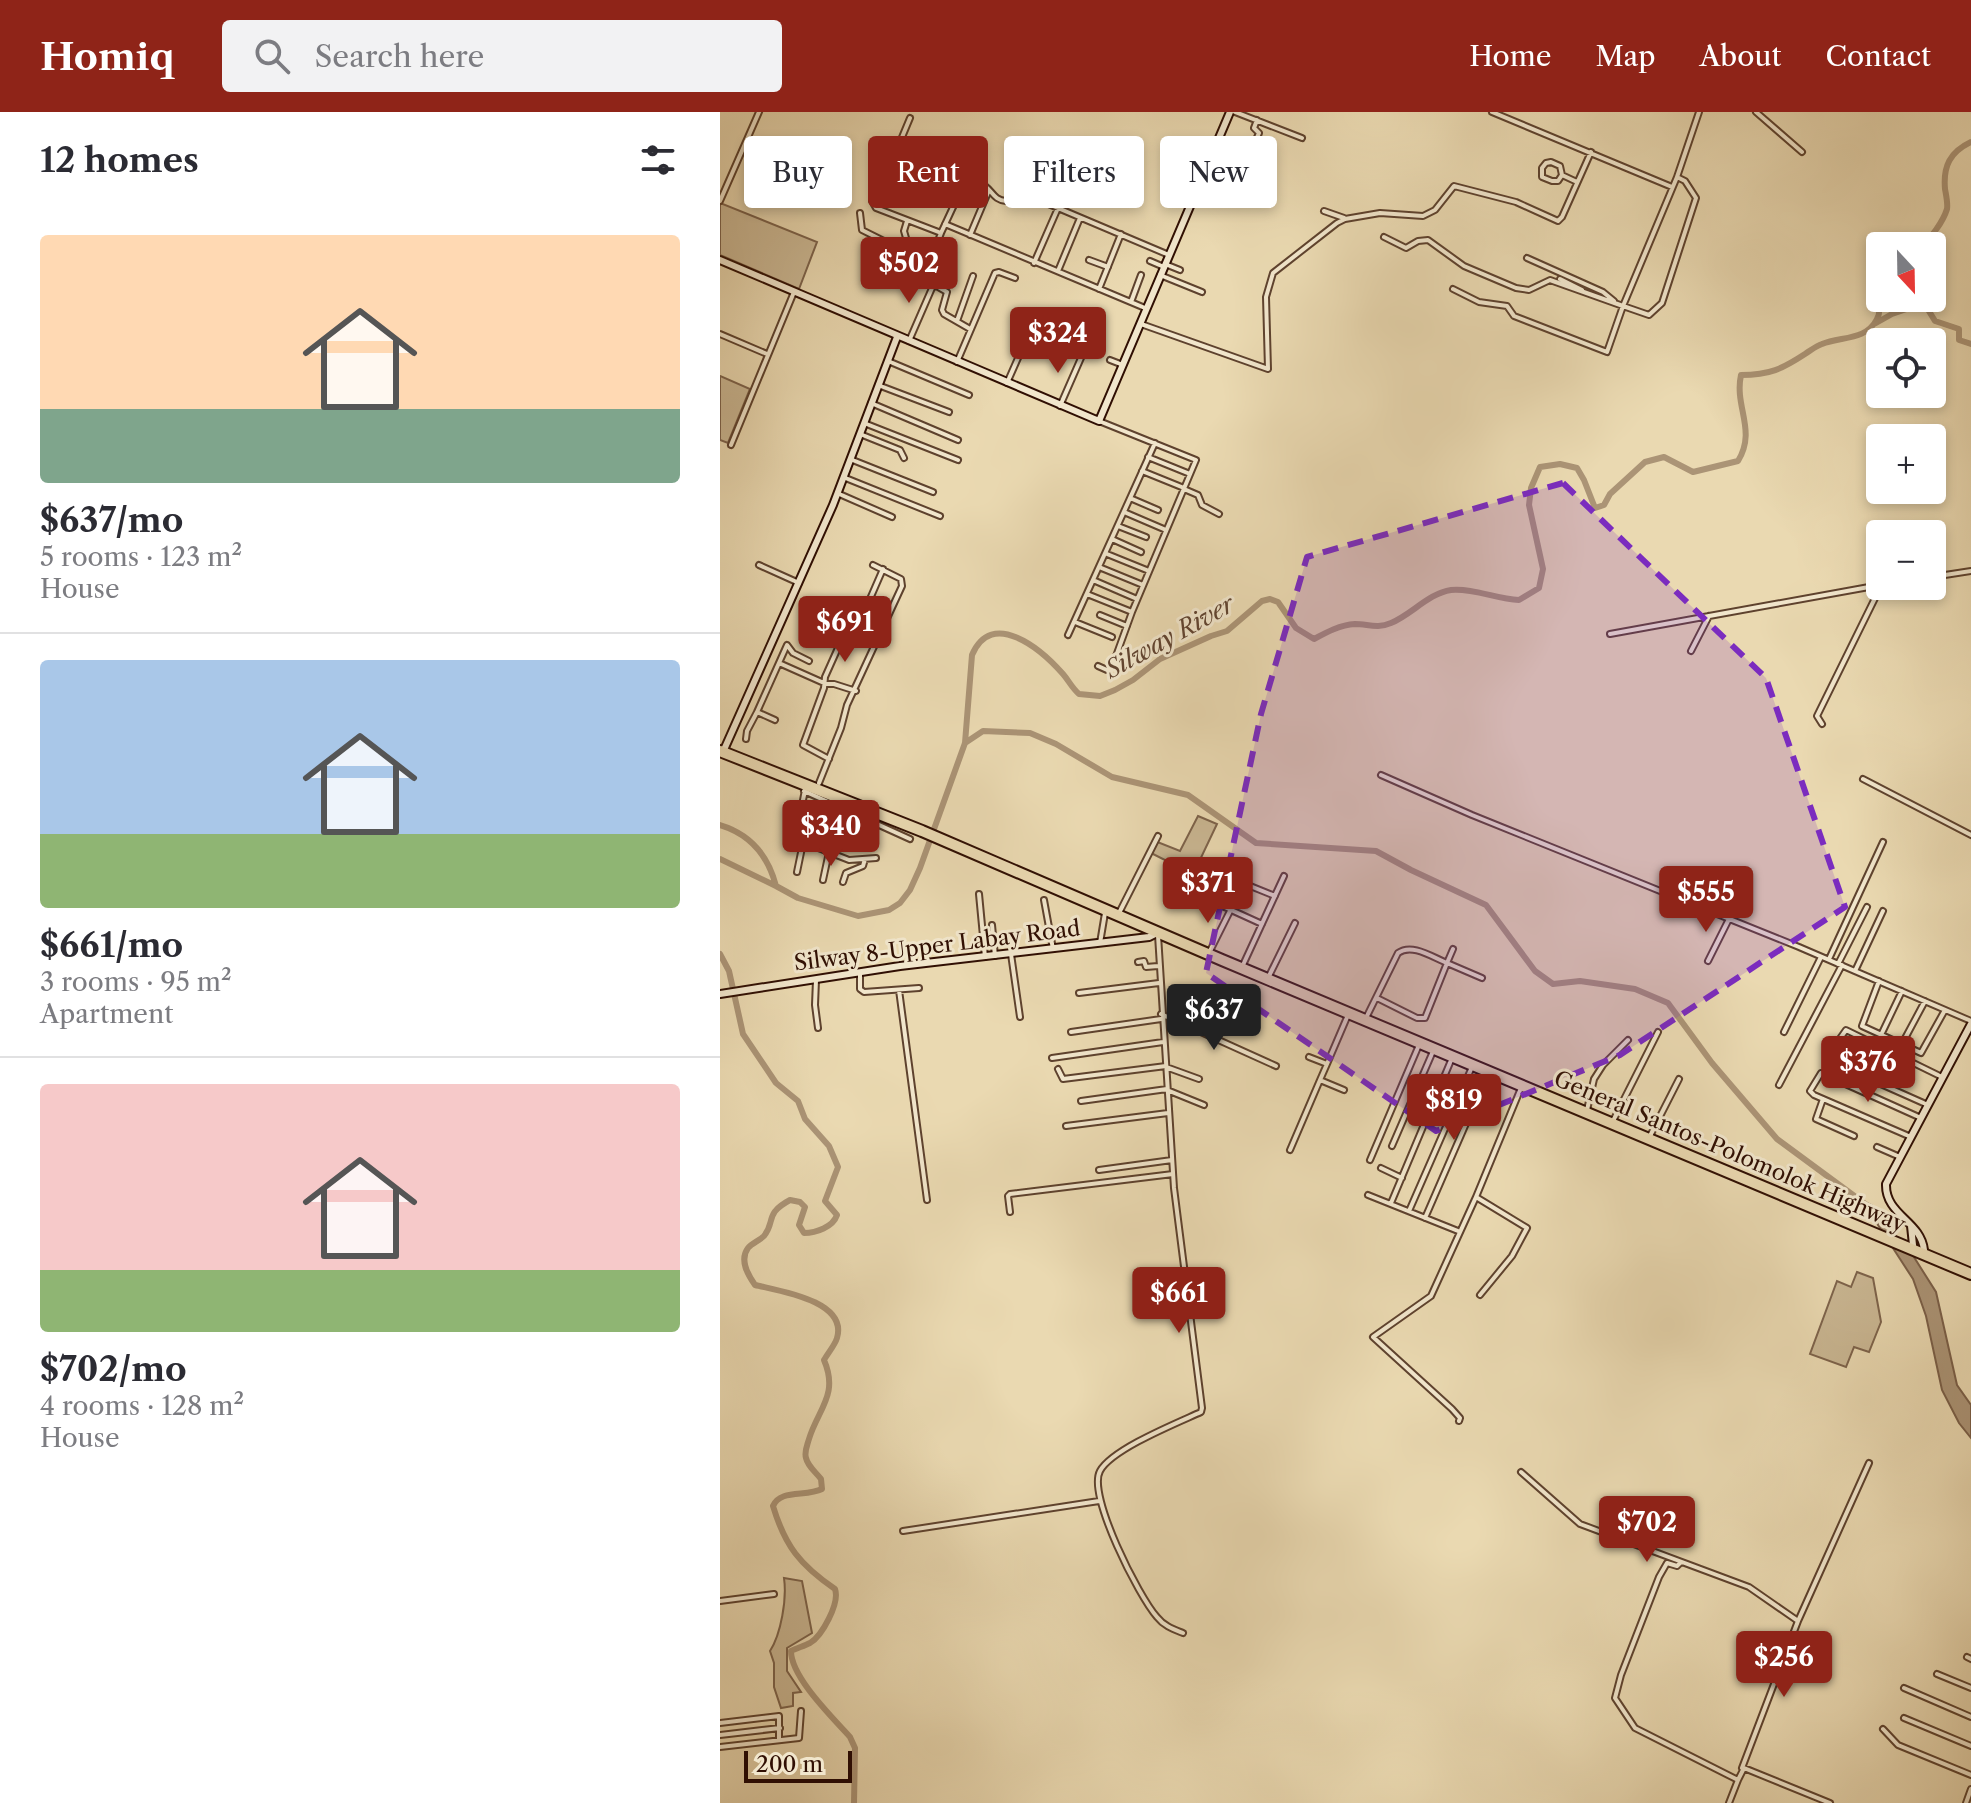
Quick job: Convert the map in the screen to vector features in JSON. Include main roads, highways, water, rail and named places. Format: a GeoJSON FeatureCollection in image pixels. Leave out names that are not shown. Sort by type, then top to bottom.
{"type":"FeatureCollection","features":[{"type":"Feature","properties":{"kind":"highway"},"geometry":{"type":"LineString","coordinates":[[722,749],[819,783],[1349,1013],[1435,1047]]}},
{"type":"Feature","properties":{"kind":"highway"},"geometry":{"type":"LineString","coordinates":[[722,749],[805,787],[923,829]]}},
{"type":"Feature","properties":{"kind":"highway"},"geometry":{"type":"LineString","coordinates":[[946,839],[1105,910],[1210,951],[1971,1271]]}},
{"type":"Feature","properties":{"kind":"highway","name":"General Santos-Polomolok Highway"},"geometry":{"type":"LineString","coordinates":[[1522,1084],[1878,1232]]}},
{"type":"Feature","properties":{"kind":"highway","name":"General Santos-Polomolok Highway"},"geometry":{"type":"LineString","coordinates":[[1911,1245],[1971,1271]]}},
{"type":"Feature","properties":{"kind":"waterway","name":"Silway River"},"geometry":{"type":"LineString","coordinates":[[1934,232],[1947,209],[1945,181],[1949,161],[1958,150],[1971,142]]}},
{"type":"Feature","properties":{"kind":"waterway"},"geometry":{"type":"LineString","coordinates":[[1876,323],[1924,303],[1935,321],[1959,329],[1959,340],[1971,344]]}},
{"type":"Feature","properties":{"kind":"waterway","name":"Silway River"},"geometry":{"type":"LineString","coordinates":[[720,825],[749,840],[763,855],[776,886],[798,898],[858,916],[889,910],[900,903],[910,890],[965,743],[972,655],[981,641],[992,635],[1004,634],[1017,638],[1054,664],[1079,694],[1100,696],[1133,680],[1160,659],[1227,631],[1262,601],[1270,599],[1278,602],[1296,628],[1314,639],[1349,625],[1386,625],[1435,595],[1451,590],[1519,600],[1539,588],[1543,569],[1529,505],[1531,488],[1540,467],[1560,464],[1577,468],[1595,508],[1604,505],[1610,494],[1645,462],[1664,457],[1693,472],[1738,461],[1746,439],[1740,398],[1741,375],[1775,370],[1820,345],[1860,334],[1872,326],[1879,312]]}},
{"type":"Feature","properties":{"kind":"waterway"},"geometry":{"type":"LineString","coordinates":[[965,743],[983,731],[1030,733],[1056,744],[1112,777],[1188,795],[1256,843],[1376,851],[1486,905],[1535,971],[1553,984],[1580,981],[1635,989],[1668,1003],[1712,1063],[1777,1139],[1872,1209]]}},
{"type":"Feature","properties":{"kind":"waterway"},"geometry":{"type":"LineString","coordinates":[[720,859],[776,886]]}},
{"type":"Feature","properties":{"kind":"waterway"},"geometry":{"type":"LineString","coordinates":[[720,954],[729,971],[743,1034],[776,1083],[798,1101],[805,1119],[829,1146],[838,1167],[825,1201],[837,1215],[832,1223],[804,1233],[799,1225],[805,1207],[800,1202],[790,1200],[777,1209],[764,1236],[748,1248],[744,1262],[755,1285],[810,1300],[832,1315],[838,1325],[836,1341],[824,1360],[829,1383],[826,1401],[813,1428],[805,1456],[821,1479],[822,1489],[781,1497],[773,1506],[795,1554],[835,1589],[835,1602],[820,1634],[810,1643],[791,1651],[805,1684],[850,1737],[855,1748],[854,1803]]}}]}
